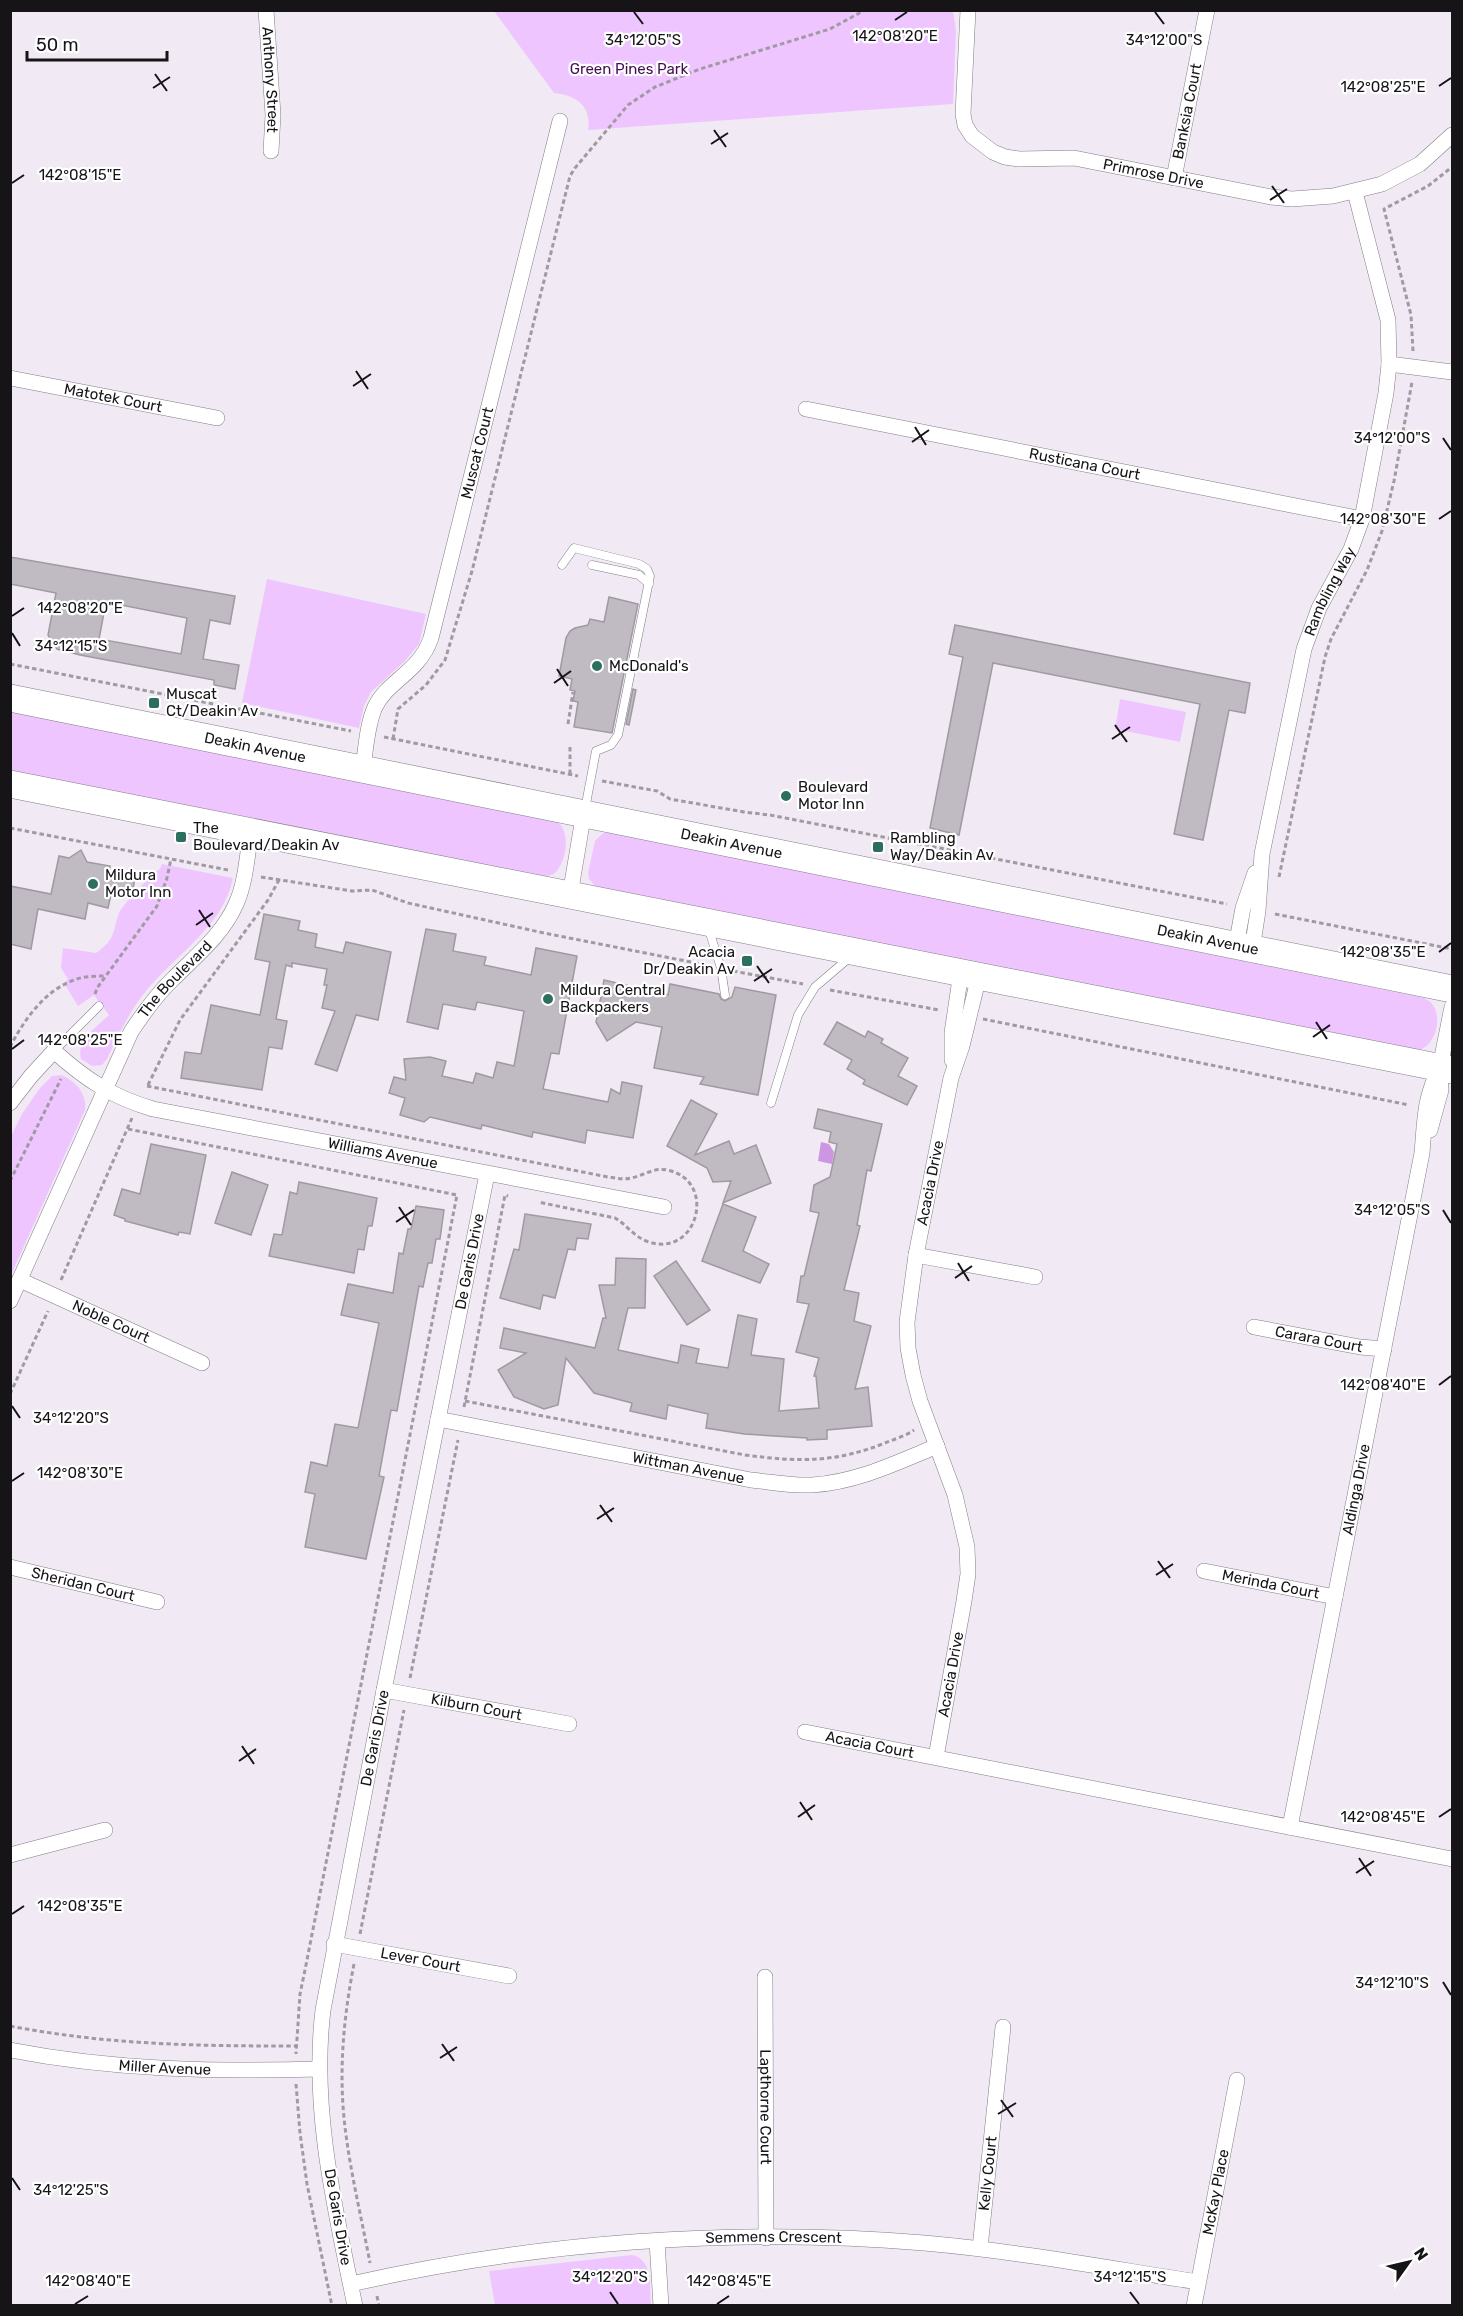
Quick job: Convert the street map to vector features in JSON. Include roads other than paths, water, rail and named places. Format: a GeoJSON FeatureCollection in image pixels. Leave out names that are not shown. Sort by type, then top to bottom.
{"type":"FeatureCollection","features":[{"type":"Feature","properties":{"kind":"highway","name":"Deakin Avenue"},"geometry":{"type":"LineString","coordinates":[[10,698],[363,767],[1452,990]]}},
{"type":"Feature","properties":{"kind":"highway"},"geometry":{"type":"LineString","coordinates":[[10,784],[1446,1069]]}},
{"type":"Feature","properties":{"kind":"street","name":"Anthony Street"},"geometry":{"type":"LineString","coordinates":[[266,10],[273,115],[271,151]]}},
{"type":"Feature","properties":{"kind":"street","name":"Primrose Drive"},"geometry":{"type":"LineString","coordinates":[[968,10],[963,114],[969,130],[981,144],[1005,157],[1074,158],[1271,197],[1315,199],[1355,192],[1402,175],[1420,164],[1452,135]]}},
{"type":"Feature","properties":{"kind":"street","name":"Banksia Court"},"geometry":{"type":"LineString","coordinates":[[1174,178],[1207,10]]}},
{"type":"Feature","properties":{"kind":"street","name":"Muscat Court"},"geometry":{"type":"LineString","coordinates":[[363,767],[375,706],[422,658],[431,638],[560,121]]}},
{"type":"Feature","properties":{"kind":"street","name":"Rambling Way"},"geometry":{"type":"LineString","coordinates":[[1244,947],[1304,649],[1319,608],[1351,549],[1362,519],[1382,422],[1389,364],[1388,320],[1355,192]]}},
{"type":"Feature","properties":{"kind":"street"},"geometry":{"type":"LineString","coordinates":[[1389,364],[1452,372]]}},
{"type":"Feature","properties":{"kind":"street","name":"Matotek Court"},"geometry":{"type":"LineString","coordinates":[[10,378],[217,418]]}},
{"type":"Feature","properties":{"kind":"street","name":"Rusticana Court"},"geometry":{"type":"LineString","coordinates":[[806,409],[1362,519]]}},
{"type":"Feature","properties":{"kind":"street"},"geometry":{"type":"LineString","coordinates":[[570,895],[584,812]]}},
{"type":"Feature","properties":{"kind":"street","name":"The Boulevard"},"geometry":{"type":"LineString","coordinates":[[10,1301],[131,1032],[146,1008],[197,957],[225,924],[236,905],[251,832]]}},
{"type":"Feature","properties":{"kind":"street","name":"Acacia Drive"},"geometry":{"type":"LineString","coordinates":[[936,1757],[968,1574],[967,1547],[962,1521],[920,1401],[908,1348],[908,1312],[916,1256],[970,974]]}},
{"type":"Feature","properties":{"kind":"street"},"geometry":{"type":"LineString","coordinates":[[1446,1069],[1452,1007]]}},
{"type":"Feature","properties":{"kind":"street"},"geometry":{"type":"LineString","coordinates":[[10,1103],[54,1050],[104,1090]]}},
{"type":"Feature","properties":{"kind":"street","name":"Aldinga Drive"},"geometry":{"type":"LineString","coordinates":[[1290,1827],[1422,1153],[1426,1108],[1430,1089],[1446,1069]]}},
{"type":"Feature","properties":{"kind":"street","name":"Aldinga Drive"},"geometry":{"type":"LineString","coordinates":[[1422,1153],[1437,1110],[1446,1069]]}},
{"type":"Feature","properties":{"kind":"street","name":"Williams Avenue"},"geometry":{"type":"LineString","coordinates":[[104,1090],[137,1104],[664,1207]]}},
{"type":"Feature","properties":{"kind":"street","name":"De Garis Drive"},"geometry":{"type":"LineString","coordinates":[[355,2306],[321,2112],[319,2069],[323,2010],[334,1944],[487,1174]]}},
{"type":"Feature","properties":{"kind":"street"},"geometry":{"type":"LineString","coordinates":[[916,1256],[1035,1277]]}},
{"type":"Feature","properties":{"kind":"street","name":"Noble Court"},"geometry":{"type":"LineString","coordinates":[[20,1280],[202,1363]]}},
{"type":"Feature","properties":{"kind":"street","name":"Carara Court"},"geometry":{"type":"LineString","coordinates":[[1254,1327],[1360,1347],[1384,1349]]}},
{"type":"Feature","properties":{"kind":"street","name":"Wittman Avenue"},"geometry":{"type":"LineString","coordinates":[[438,1419],[751,1480],[783,1484],[811,1485],[862,1476],[937,1446]]}},
{"type":"Feature","properties":{"kind":"street","name":"Sheridan Court"},"geometry":{"type":"LineString","coordinates":[[10,1567],[157,1602]]}},
{"type":"Feature","properties":{"kind":"street","name":"Merinda Court"},"geometry":{"type":"LineString","coordinates":[[1204,1571],[1335,1597]]}},
{"type":"Feature","properties":{"kind":"street","name":"Kilburn Court"},"geometry":{"type":"LineString","coordinates":[[384,1690],[569,1724]]}},
{"type":"Feature","properties":{"kind":"street","name":"Acacia Court"},"geometry":{"type":"LineString","coordinates":[[805,1732],[936,1757]]}},
{"type":"Feature","properties":{"kind":"street"},"geometry":{"type":"LineString","coordinates":[[936,1757],[1452,1859]]}},
{"type":"Feature","properties":{"kind":"street"},"geometry":{"type":"LineString","coordinates":[[10,1855],[105,1830]]}},
{"type":"Feature","properties":{"kind":"street","name":"Lever Court"},"geometry":{"type":"LineString","coordinates":[[334,1944],[509,1976]]}},
{"type":"Feature","properties":{"kind":"street","name":"Lapthorne Court"},"geometry":{"type":"LineString","coordinates":[[765,1977],[766,2238]]}},
{"type":"Feature","properties":{"kind":"street","name":"Kelly Court"},"geometry":{"type":"LineString","coordinates":[[980,2248],[1003,2027]]}},
{"type":"Feature","properties":{"kind":"street","name":"Miller Avenue"},"geometry":{"type":"LineString","coordinates":[[10,2050],[79,2062],[169,2070],[319,2069]]}},
{"type":"Feature","properties":{"kind":"street","name":"McKay Place"},"geometry":{"type":"LineString","coordinates":[[1194,2306],[1238,2080]]}},
{"type":"Feature","properties":{"kind":"street","name":"Semmens Crescent"},"geometry":{"type":"LineString","coordinates":[[351,2284],[489,2258],[657,2241],[766,2238],[867,2240],[980,2248],[1198,2282]]}},
{"type":"Feature","properties":{"kind":"street"},"geometry":{"type":"LineString","coordinates":[[657,2241],[661,2306]]}},
{"type":"Feature","properties":{"kind":"lane"},"geometry":{"type":"LineString","coordinates":[[562,565],[574,548],[639,564],[647,569],[650,576],[618,735],[611,745],[596,751],[584,812]]}},
{"type":"Feature","properties":{"kind":"lane"},"geometry":{"type":"LineString","coordinates":[[592,565],[639,575],[648,584]]}},
{"type":"Feature","properties":{"kind":"lane"},"geometry":{"type":"LineString","coordinates":[[707,922],[721,968],[725,995]]}},
{"type":"Feature","properties":{"kind":"lane"},"geometry":{"type":"LineString","coordinates":[[771,1103],[798,1015],[815,987],[854,953]]}},
{"type":"Feature","properties":{"kind":"lane"},"geometry":{"type":"LineString","coordinates":[[54,1050],[99,1006]]}},
{"type":"Feature","properties":{"kind":"place","name":"McDonald's"},"geometry":{"type":"Point","coordinates":[597,666]}},
{"type":"Feature","properties":{"kind":"place","name":"Muscat Ct/Deakin Av"},"geometry":{"type":"Point","coordinates":[154,703]}},
{"type":"Feature","properties":{"kind":"place","name":"Boulevard Motor Inn"},"geometry":{"type":"Point","coordinates":[786,796]}},
{"type":"Feature","properties":{"kind":"place","name":"The Boulevard/Deakin Av"},"geometry":{"type":"Point","coordinates":[181,837]}},
{"type":"Feature","properties":{"kind":"place","name":"Rambling Way/Deakin Av"},"geometry":{"type":"Point","coordinates":[878,847]}},
{"type":"Feature","properties":{"kind":"place","name":"Mildura Motor Inn"},"geometry":{"type":"Point","coordinates":[93,884]}},
{"type":"Feature","properties":{"kind":"place","name":"Acacia Dr/Deakin Av"},"geometry":{"type":"Point","coordinates":[747,961]}},
{"type":"Feature","properties":{"kind":"place","name":"Mildura Central Backpackers"},"geometry":{"type":"Point","coordinates":[548,999]}},
{"type":"Feature","properties":{"kind":"park label","name":"Green Pines Park"},"geometry":{"type":"Point","coordinates":[629,69]}}]}
